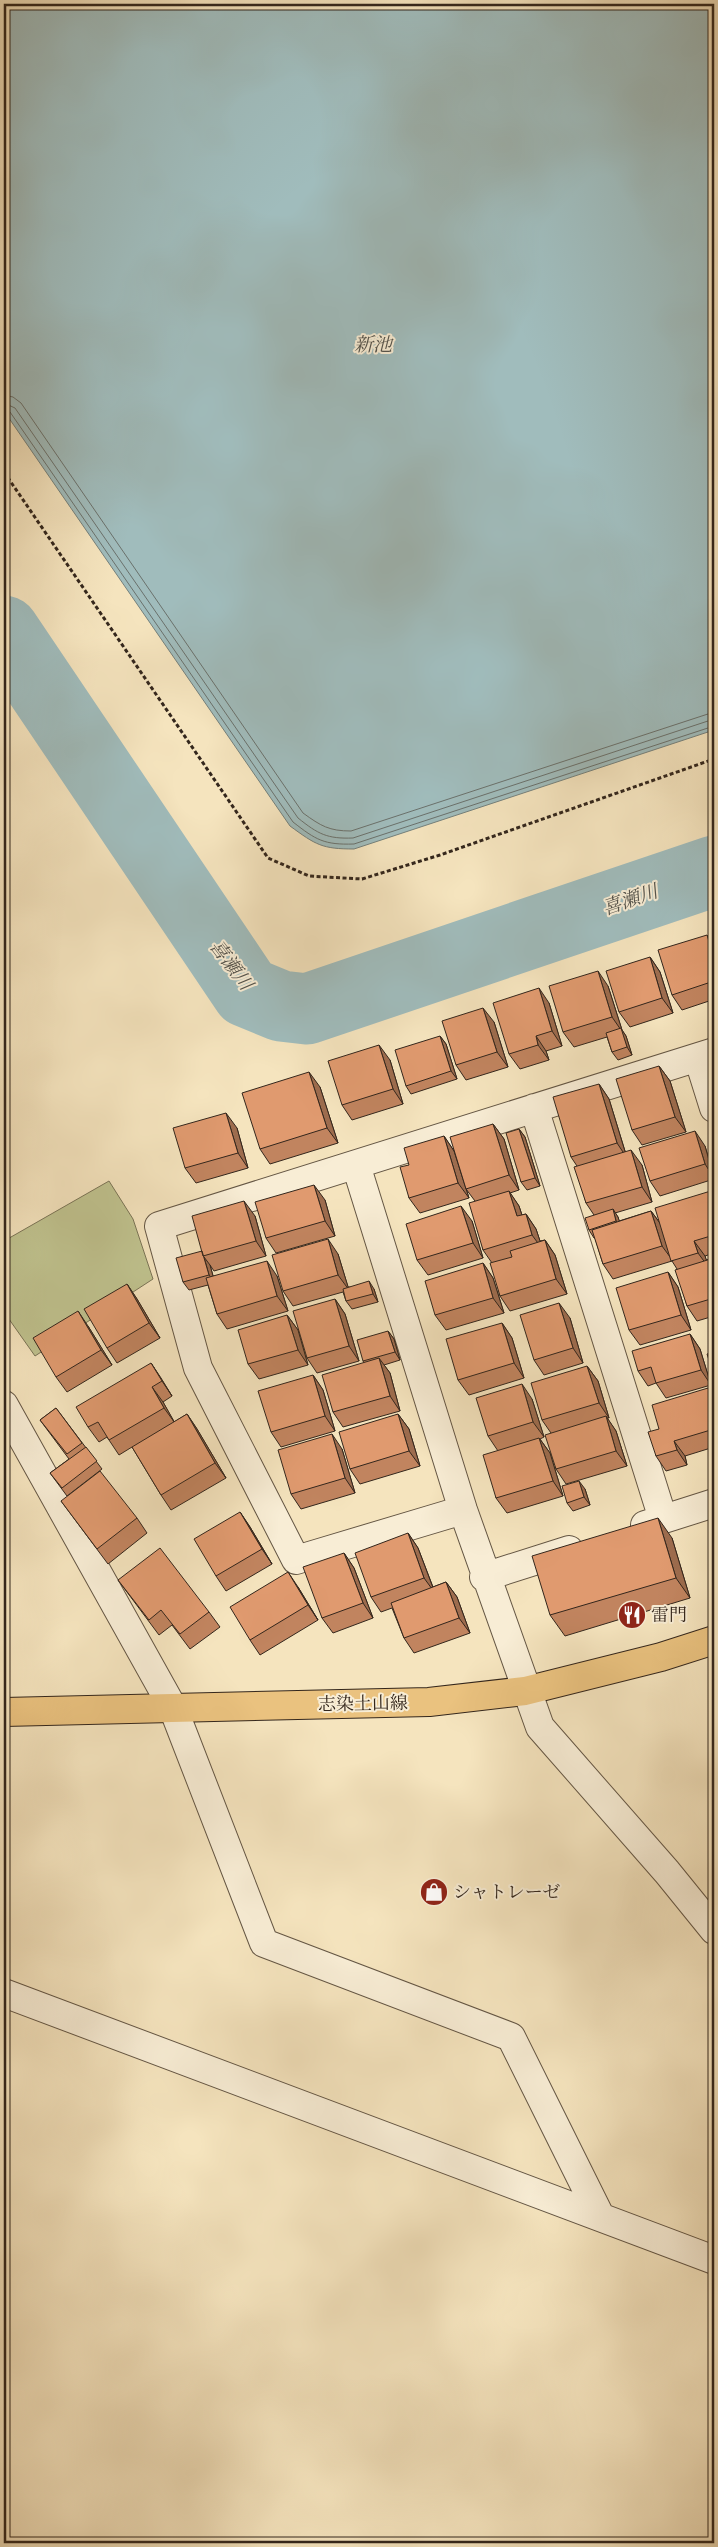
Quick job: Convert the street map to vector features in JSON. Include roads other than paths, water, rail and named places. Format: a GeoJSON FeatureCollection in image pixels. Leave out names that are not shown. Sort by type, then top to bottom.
{"type":"FeatureCollection","features":[{"type":"Feature","properties":{"kind":"main road","name":"志染土山線"},"geometry":{"type":"LineString","coordinates":[[4,1712],[429,1702],[525,1691],[661,1657],[714,1640]]}},
{"type":"Feature","properties":{"kind":"street"},"geometry":{"type":"LineString","coordinates":[[463,1510],[296,1560],[198,1368],[159,1226],[706,1054],[714,1108]]}},
{"type":"Feature","properties":{"kind":"street"},"geometry":{"type":"LineString","coordinates":[[534,1108],[663,1519]]}},
{"type":"Feature","properties":{"kind":"street"},"geometry":{"type":"LineString","coordinates":[[356,1164],[484,1577],[540,1727],[667,1872],[714,1930]]}},
{"type":"Feature","properties":{"kind":"street"},"geometry":{"type":"LineString","coordinates":[[4,1405],[173,1708],[264,1944],[511,2037],[600,2216]]}},
{"type":"Feature","properties":{"kind":"street"},"geometry":{"type":"LineString","coordinates":[[626,1531],[714,1503]]}},
{"type":"Feature","properties":{"kind":"street"},"geometry":{"type":"LineString","coordinates":[[484,1577],[588,1544]]}},
{"type":"Feature","properties":{"kind":"street"},"geometry":{"type":"LineString","coordinates":[[4,1993],[714,2260]]}},
{"type":"Feature","properties":{"kind":"water","name":"新池"},"geometry":{"type":"Polygon","coordinates":[[[4,4],[714,4],[714,730],[354,849],[320,845],[306,838],[290,826],[4,411],[4,4]]]}},
{"type":"Feature","properties":{"kind":"waterway","name":"喜瀬川"},"geometry":{"type":"LineString","coordinates":[[4,631],[247,992],[281,1006],[307,1009],[714,871]]}},
{"type":"Feature","properties":{"kind":"place","name":"雷門"},"geometry":{"type":"Point","coordinates":[632,1615]}},
{"type":"Feature","properties":{"kind":"place","name":"シャトレーゼ"},"geometry":{"type":"Point","coordinates":[434,1892]}}]}
